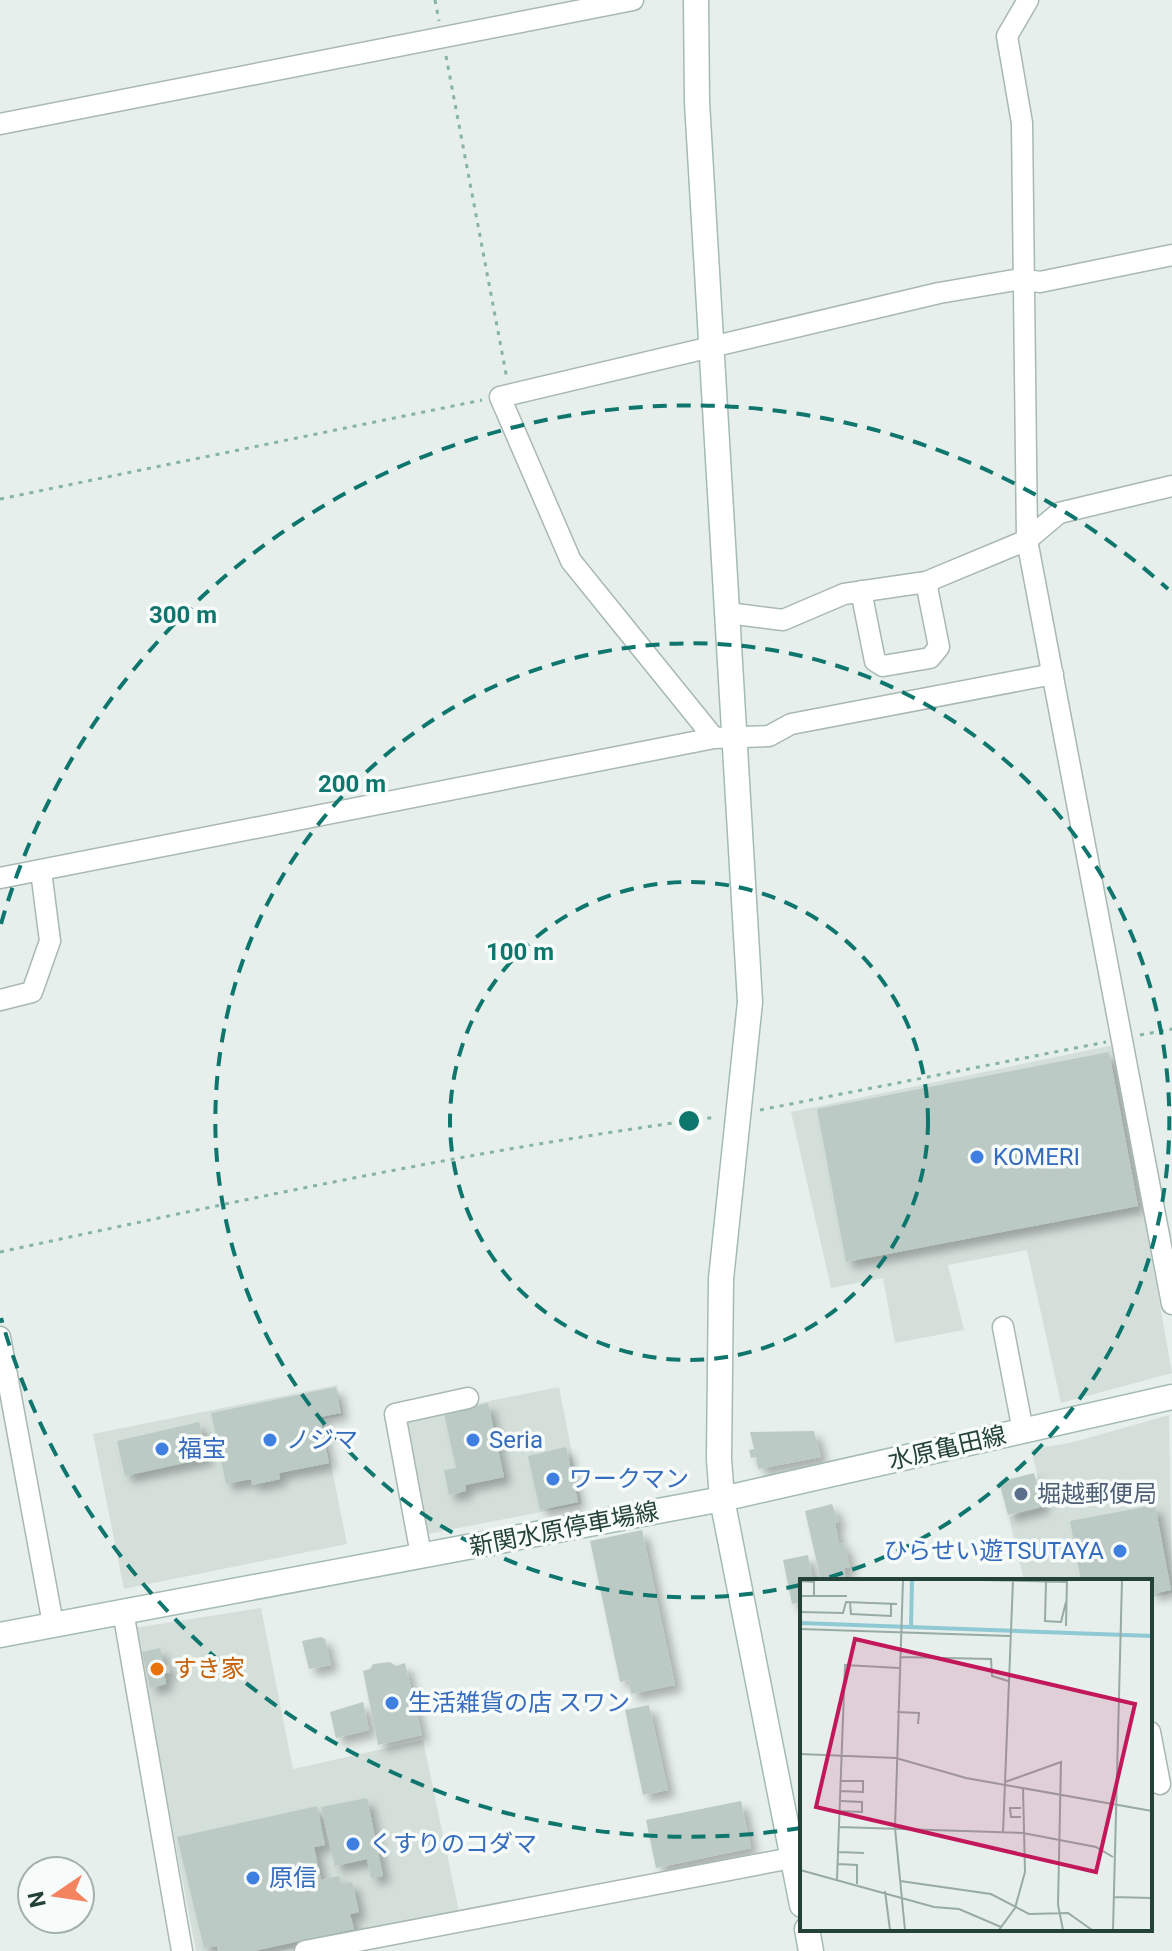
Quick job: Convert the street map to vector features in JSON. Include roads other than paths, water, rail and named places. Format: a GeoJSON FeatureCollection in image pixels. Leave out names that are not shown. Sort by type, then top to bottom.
{"type":"FeatureCollection","features":[{"type":"Feature","properties":{"kind":"main road"},"geometry":{"type":"LineString","coordinates":[[696,0],[697,102],[728,613],[725,738],[750,1002],[721,1279],[719,1459],[722,1499],[798,1857],[800,1881]]}},
{"type":"Feature","properties":{"kind":"main road","name":"水原亀田線"},"geometry":{"type":"LineString","coordinates":[[722,1499],[1172,1397]]}},
{"type":"Feature","properties":{"kind":"main road","name":"新関水原停車場線"},"geometry":{"type":"LineString","coordinates":[[0,1635],[722,1499]]}},
{"type":"Feature","properties":{"kind":"main road"},"geometry":{"type":"LineString","coordinates":[[807,1931],[811,1951]]}},
{"type":"Feature","properties":{"kind":"street"},"geometry":{"type":"LineString","coordinates":[[0,124],[633,0]]}},
{"type":"Feature","properties":{"kind":"street"},"geometry":{"type":"LineString","coordinates":[[1028,0],[1007,36],[1022,123],[1021,279],[1027,540],[1172,1304]]}},
{"type":"Feature","properties":{"kind":"street"},"geometry":{"type":"LineString","coordinates":[[725,738],[571,561],[505,395],[939,293],[1021,279],[1040,282],[1172,255]]}},
{"type":"Feature","properties":{"kind":"street"},"geometry":{"type":"LineString","coordinates":[[728,613],[783,620],[826,598],[926,582],[1027,540],[1059,513],[1172,486]]}},
{"type":"Feature","properties":{"kind":"street"},"geometry":{"type":"LineString","coordinates":[[861,591],[875,661],[883,666],[930,658],[939,647],[926,582]]}},
{"type":"Feature","properties":{"kind":"street"},"geometry":{"type":"LineString","coordinates":[[0,878],[725,738],[769,736],[791,724],[1053,674]]}},
{"type":"Feature","properties":{"kind":"street"},"geometry":{"type":"LineString","coordinates":[[0,1000],[32,992],[49,950],[41,871]]}},
{"type":"Feature","properties":{"kind":"street"},"geometry":{"type":"LineString","coordinates":[[1003,1327],[1023,1431]]}},
{"type":"Feature","properties":{"kind":"street"},"geometry":{"type":"LineString","coordinates":[[0,1337],[53,1624]]}},
{"type":"Feature","properties":{"kind":"street"},"geometry":{"type":"LineString","coordinates":[[421,1555],[395,1414],[468,1398]]}},
{"type":"Feature","properties":{"kind":"street"},"geometry":{"type":"LineString","coordinates":[[123,1611],[182,1951]]}},
{"type":"Feature","properties":{"kind":"street"},"geometry":{"type":"LineString","coordinates":[[1152,1741],[1161,1784]]}},
{"type":"Feature","properties":{"kind":"street"},"geometry":{"type":"LineString","coordinates":[[305,1951],[798,1857]]}},
{"type":"Feature","properties":{"kind":"place","name":"KOMERI"},"geometry":{"type":"Point","coordinates":[977,1157]}},
{"type":"Feature","properties":{"kind":"place","name":"ノジマ"},"geometry":{"type":"Point","coordinates":[270,1440]}},
{"type":"Feature","properties":{"kind":"place","name":"Seria"},"geometry":{"type":"Point","coordinates":[473,1440]}},
{"type":"Feature","properties":{"kind":"place","name":"福宝"},"geometry":{"type":"Point","coordinates":[162,1449]}},
{"type":"Feature","properties":{"kind":"place","name":"ワークマン"},"geometry":{"type":"Point","coordinates":[553,1479]}},
{"type":"Feature","properties":{"kind":"place","name":"堀越郵便局"},"geometry":{"type":"Point","coordinates":[1021,1494]}},
{"type":"Feature","properties":{"kind":"place","name":"ひらせい遊TSUTAYA"},"geometry":{"type":"Point","coordinates":[1120,1551]}},
{"type":"Feature","properties":{"kind":"place","name":"すき家"},"geometry":{"type":"Point","coordinates":[157,1669]}},
{"type":"Feature","properties":{"kind":"place","name":"生活雑貨の店 スワン"},"geometry":{"type":"Point","coordinates":[392,1703]}},
{"type":"Feature","properties":{"kind":"place","name":"くすりのコダマ"},"geometry":{"type":"Point","coordinates":[353,1844]}},
{"type":"Feature","properties":{"kind":"place","name":"原信"},"geometry":{"type":"Point","coordinates":[253,1878]}}]}
